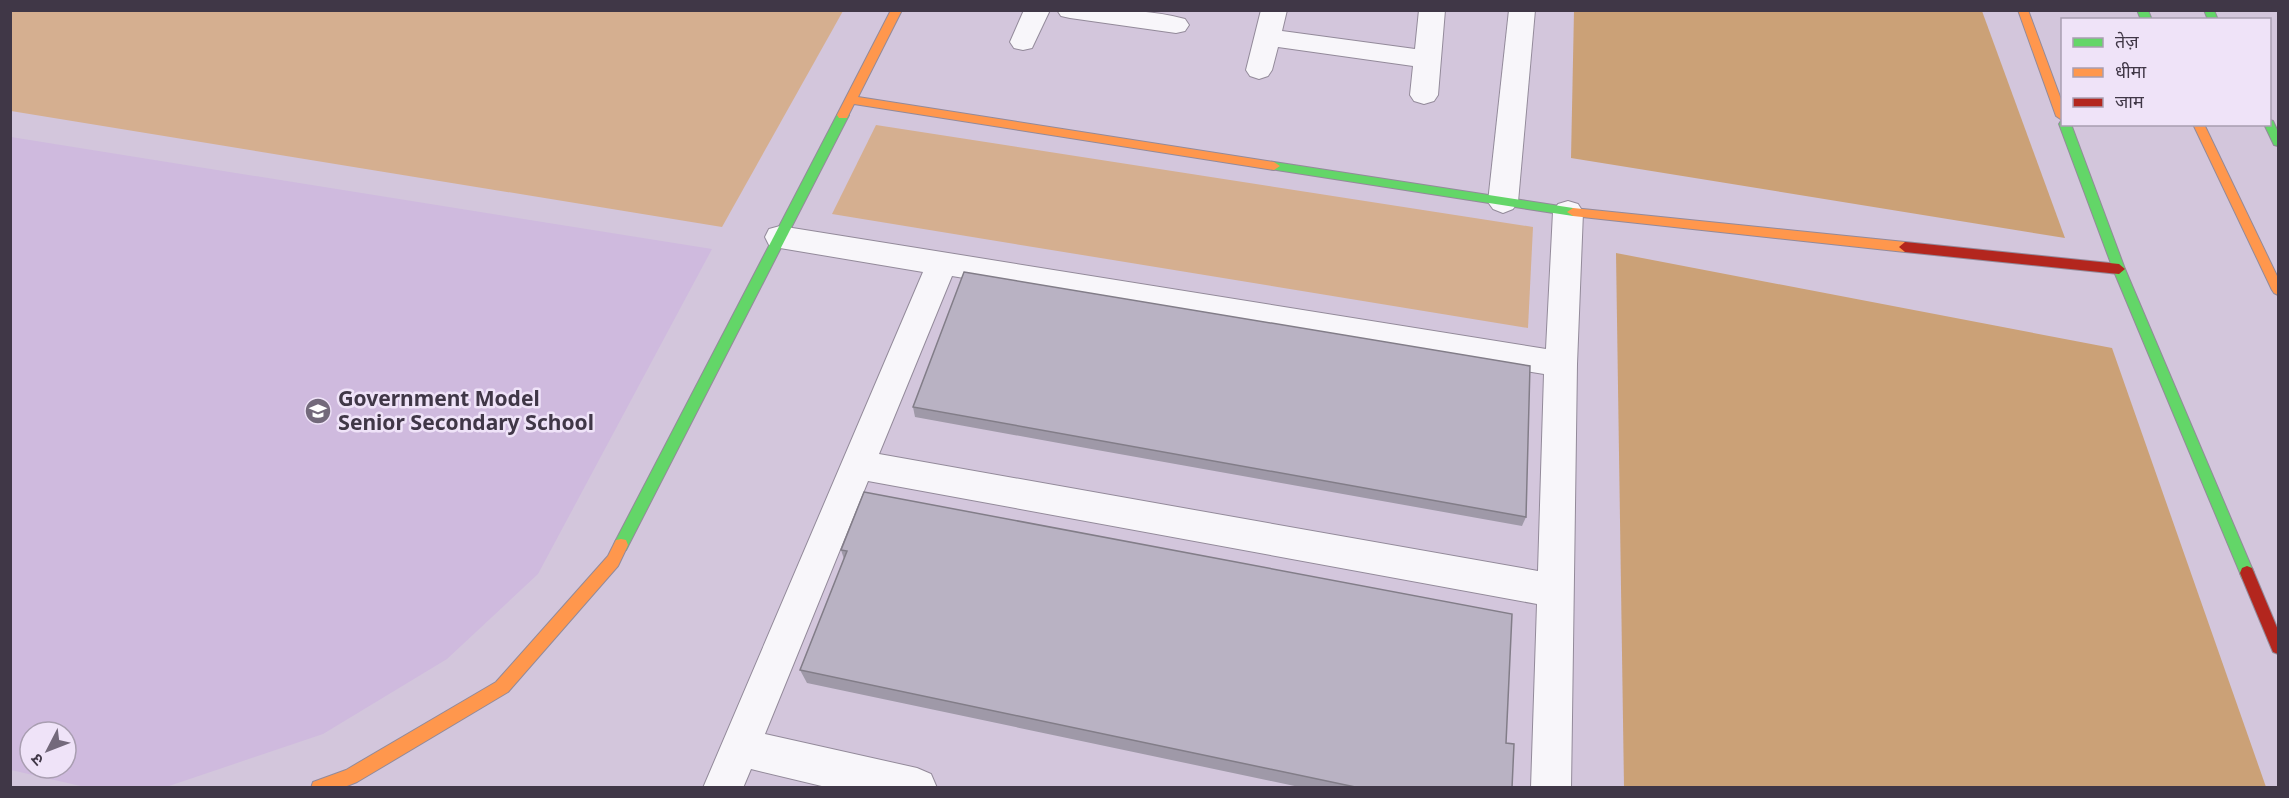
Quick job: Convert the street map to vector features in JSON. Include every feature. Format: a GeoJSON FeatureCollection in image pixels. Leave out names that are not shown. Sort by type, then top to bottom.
{"type":"FeatureCollection","features":[{"type":"Feature","properties":{"kind":"main road"},"geometry":{"type":"LineString","coordinates":[[319,788],[351,776],[502,687],[613,561],[897,10]]}},
{"type":"Feature","properties":{"kind":"main road"},"geometry":{"type":"LineString","coordinates":[[2024,10],[2061,113]]}},
{"type":"Feature","properties":{"kind":"main road"},"geometry":{"type":"LineString","coordinates":[[851,100],[1568,212],[2119,269]]}},
{"type":"Feature","properties":{"kind":"main road"},"geometry":{"type":"LineString","coordinates":[[2067,126],[2119,269],[2278,647]]}},
{"type":"Feature","properties":{"kind":"main road"},"geometry":{"type":"LineString","coordinates":[[2199,126],[2278,290]]}},
{"type":"Feature","properties":{"kind":"main road"},"geometry":{"type":"LineString","coordinates":[[2270,126],[2278,142]]}},
{"type":"Feature","properties":{"kind":"street"},"geometry":{"type":"LineString","coordinates":[[1023,42],[1037,10]]}},
{"type":"Feature","properties":{"kind":"street"},"geometry":{"type":"LineString","coordinates":[[1070,10],[1178,18],[1167,52]]}},
{"type":"Feature","properties":{"kind":"street"},"geometry":{"type":"LineString","coordinates":[[1259,70],[1274,10]]}},
{"type":"Feature","properties":{"kind":"street"},"geometry":{"type":"LineString","coordinates":[[1424,96],[1432,10]]}},
{"type":"Feature","properties":{"kind":"street"},"geometry":{"type":"LineString","coordinates":[[1503,202],[1522,10]]}},
{"type":"Feature","properties":{"kind":"street"},"geometry":{"type":"LineString","coordinates":[[1267,37],[1429,60]]}},
{"type":"Feature","properties":{"kind":"street"},"geometry":{"type":"LineString","coordinates":[[1551,788],[1561,364],[1568,212]]}},
{"type":"Feature","properties":{"kind":"street"},"geometry":{"type":"LineString","coordinates":[[780,237],[1561,364]]}},
{"type":"Feature","properties":{"kind":"street"},"geometry":{"type":"LineString","coordinates":[[723,788],[942,264]]}},
{"type":"Feature","properties":{"kind":"street"},"geometry":{"type":"LineString","coordinates":[[858,465],[1556,591]]}},
{"type":"Feature","properties":{"kind":"street"},"geometry":{"type":"LineString","coordinates":[[740,747],[917,788]]}},
{"type":"Feature","properties":{"kind":"shaded area"},"geometry":{"type":"Polygon","coordinates":[[[10,11],[843,11],[722,227],[11,111],[10,11]]]}},
{"type":"Feature","properties":{"kind":"shaded area"},"geometry":{"type":"Polygon","coordinates":[[[1574,11],[1982,11],[2065,238],[1571,158],[1574,11]]]}},
{"type":"Feature","properties":{"kind":"shaded area"},"geometry":{"type":"Polygon","coordinates":[[[876,125],[1533,227],[1528,328],[832,214],[876,125]]]}},
{"type":"Feature","properties":{"kind":"shaded area","name":"Government Model Senior Secondary School"},"geometry":{"type":"Polygon","coordinates":[[[11,137],[712,249],[538,574],[447,659],[323,734],[166,787],[85,787],[55,780],[78,780],[78,720],[18,720],[18,772],[11,770],[11,137]]]}},
{"type":"Feature","properties":{"kind":"shaded area"},"geometry":{"type":"Polygon","coordinates":[[[1616,253],[2112,348],[2266,787],[1624,787],[1616,253]]]}},
{"type":"Feature","properties":{"kind":"building"},"geometry":{"type":"Polygon","coordinates":[[[964,272],[1530,366],[1526,517],[913,407],[964,272]]]}},
{"type":"Feature","properties":{"kind":"building"},"geometry":{"type":"Polygon","coordinates":[[[864,492],[1512,614],[1506,743],[1514,744],[1512,788],[1360,788],[800,670],[847,551],[841,550],[864,492]]]}},
{"type":"Feature","properties":{"kind":"traffic: fast"},"geometry":{"type":"LineString","coordinates":[[2142,10],[2146,18]]}},
{"type":"Feature","properties":{"kind":"traffic: fast"},"geometry":{"type":"LineString","coordinates":[[2209,10],[2212,18]]}},
{"type":"Feature","properties":{"kind":"traffic: fast"},"geometry":{"type":"LineString","coordinates":[[621,545],[843,115]]}},
{"type":"Feature","properties":{"kind":"traffic: fast"},"geometry":{"type":"LineString","coordinates":[[2066,126],[2119,269],[2247,573]]}},
{"type":"Feature","properties":{"kind":"traffic: fast"},"geometry":{"type":"LineString","coordinates":[[2270,126],[2278,142]]}},
{"type":"Feature","properties":{"kind":"traffic: fast"},"geometry":{"type":"LineString","coordinates":[[1274,166],[1573,212]]}},
{"type":"Feature","properties":{"kind":"traffic: slow"},"geometry":{"type":"LineString","coordinates":[[843,115],[897,10]]}},
{"type":"Feature","properties":{"kind":"traffic: slow"},"geometry":{"type":"LineString","coordinates":[[2023,10],[2061,113]]}},
{"type":"Feature","properties":{"kind":"traffic: slow"},"geometry":{"type":"LineString","coordinates":[[851,100],[1274,166]]}},
{"type":"Feature","properties":{"kind":"traffic: slow"},"geometry":{"type":"LineString","coordinates":[[2199,126],[2278,290]]}},
{"type":"Feature","properties":{"kind":"traffic: slow"},"geometry":{"type":"LineString","coordinates":[[1573,212],[1905,247]]}},
{"type":"Feature","properties":{"kind":"traffic: slow"},"geometry":{"type":"LineString","coordinates":[[319,788],[351,776],[502,687],[613,561],[621,545]]}},
{"type":"Feature","properties":{"kind":"traffic: jam"},"geometry":{"type":"LineString","coordinates":[[1905,247],[2119,269]]}},
{"type":"Feature","properties":{"kind":"traffic: jam"},"geometry":{"type":"LineString","coordinates":[[2247,573],[2278,647]]}},
{"type":"Feature","properties":{"kind":"place","name":"Government Model Senior Secondary School"},"geometry":{"type":"Point","coordinates":[318,411]}}]}
